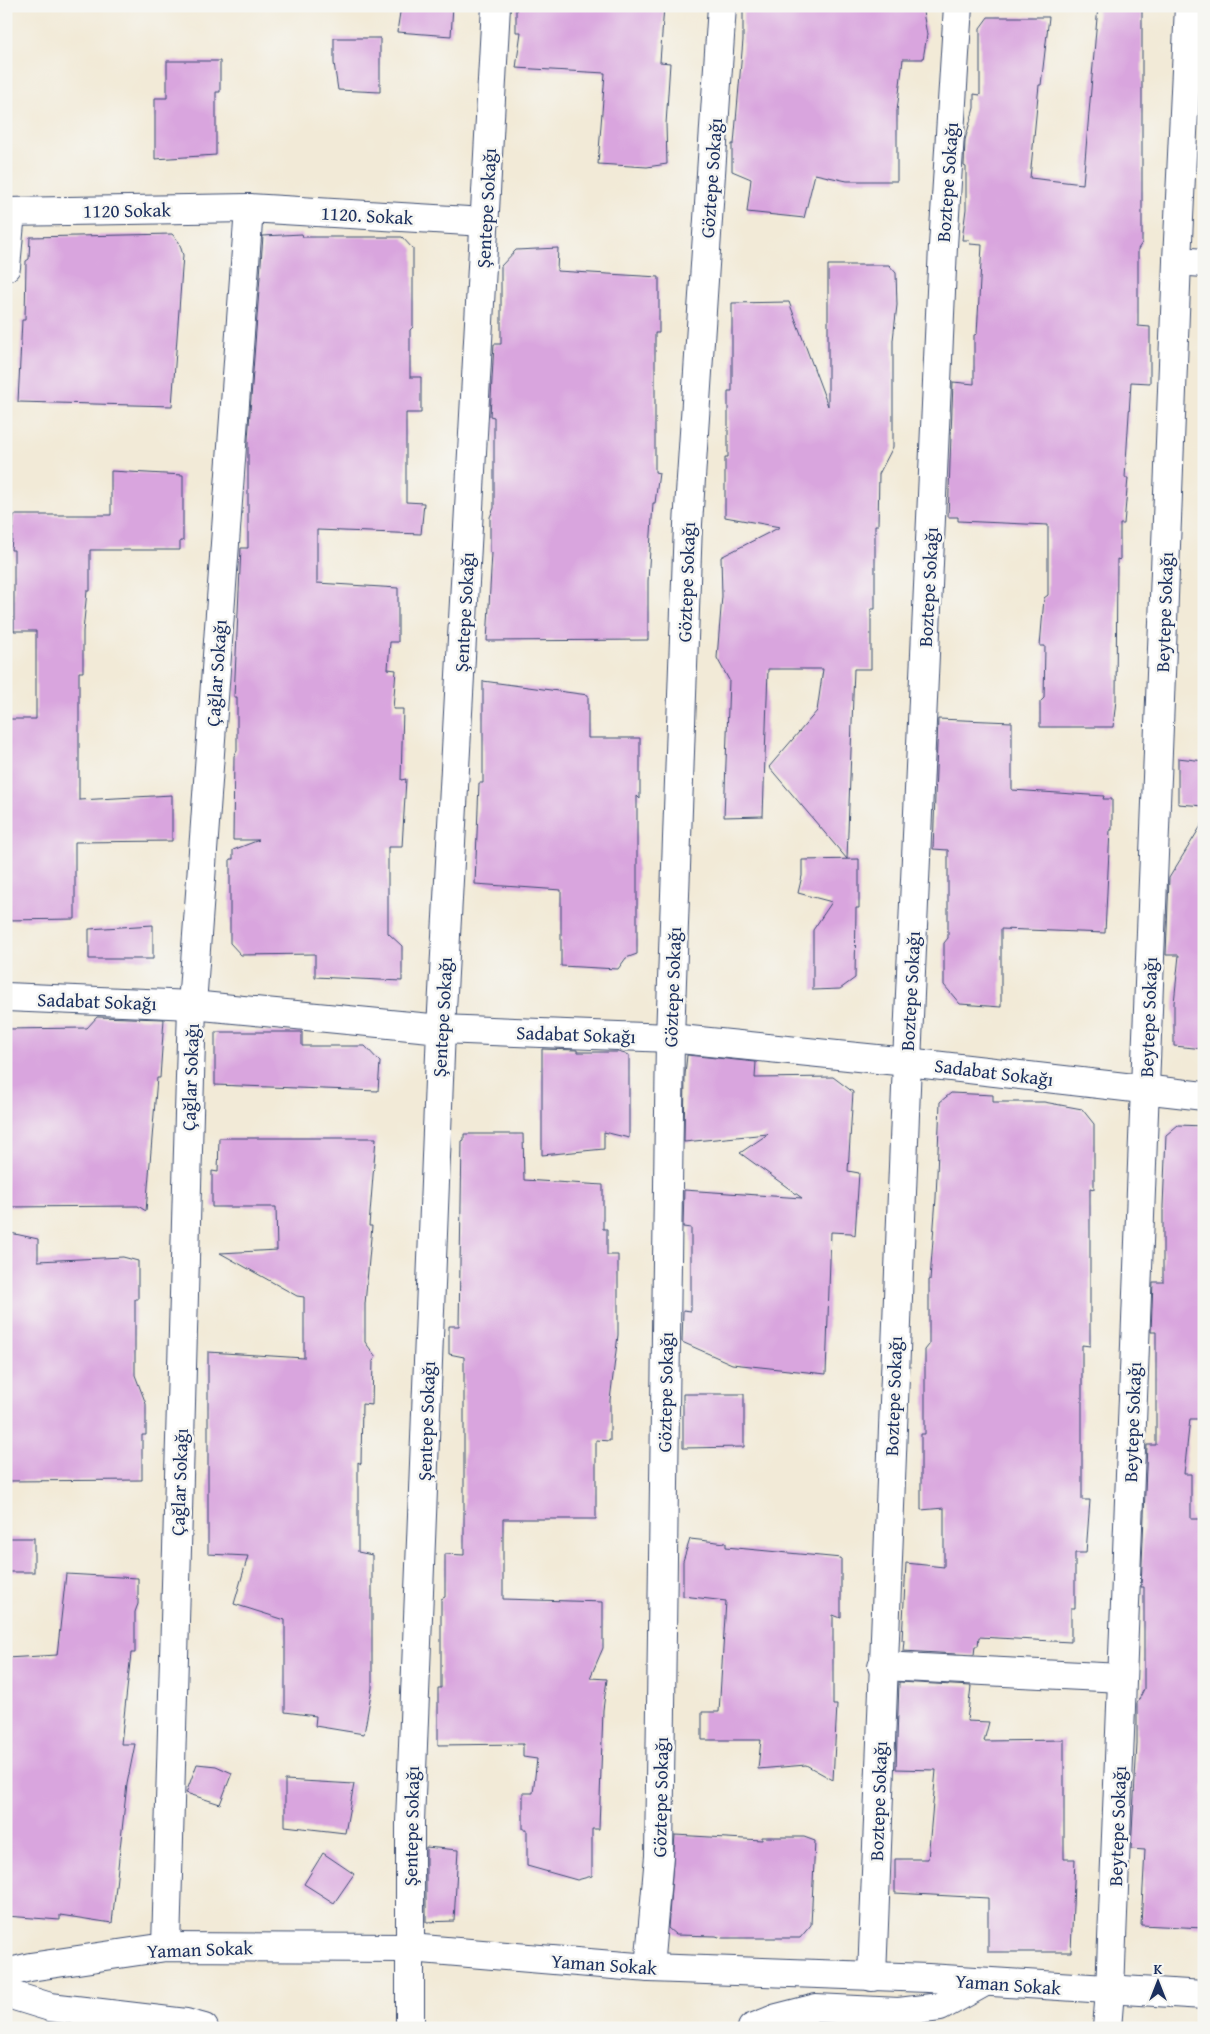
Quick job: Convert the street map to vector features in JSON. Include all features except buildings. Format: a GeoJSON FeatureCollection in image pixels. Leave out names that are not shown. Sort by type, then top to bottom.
{"type":"FeatureCollection","features":[{"type":"Feature","properties":{"kind":"street","name":"Şentepe Sokağı"},"geometry":{"type":"LineString","coordinates":[[410,2028],[410,1822],[441,1029],[496,6]]}},
{"type":"Feature","properties":{"kind":"street","name":"Göztepe Sokağı"},"geometry":{"type":"LineString","coordinates":[[649,1968],[659,1856],[670,1038],[688,524],[722,6]]}},
{"type":"Feature","properties":{"kind":"street","name":"Boztepe Sokağı"},"geometry":{"type":"LineString","coordinates":[[872,1977],[882,1666],[942,256],[958,6]]}},
{"type":"Feature","properties":{"kind":"street","name":"Beytepe Sokağı"},"geometry":{"type":"LineString","coordinates":[[1107,2028],[1110,1991],[1177,261],[1189,6]]}},
{"type":"Feature","properties":{"kind":"street","name":"1120. Sokak"},"geometry":{"type":"LineString","coordinates":[[249,208],[485,222]]}},
{"type":"Feature","properties":{"kind":"street","name":"1120 Sokak"},"geometry":{"type":"LineString","coordinates":[[8,212],[249,208]]}},
{"type":"Feature","properties":{"kind":"street","name":"Çağlar Sokağı"},"geometry":{"type":"LineString","coordinates":[[166,1947],[192,1005],[249,208]]}},
{"type":"Feature","properties":{"kind":"street"},"geometry":{"type":"LineString","coordinates":[[6,266],[8,212]]}},
{"type":"Feature","properties":{"kind":"street"},"geometry":{"type":"LineString","coordinates":[[1177,261],[1204,262]]}},
{"type":"Feature","properties":{"kind":"street","name":"Sadabat Sokağı"},"geometry":{"type":"LineString","coordinates":[[6,997],[192,1005],[441,1029],[670,1038],[907,1062],[1204,1096]]}},
{"type":"Feature","properties":{"kind":"street"},"geometry":{"type":"LineString","coordinates":[[882,1666],[1122,1678]]}},
{"type":"Feature","properties":{"kind":"street","name":"Yaman Sokak"},"geometry":{"type":"LineString","coordinates":[[6,1974],[30,1967],[166,1947],[410,1948],[649,1968],[928,1978],[1110,1991],[1204,1995]]}},
{"type":"Feature","properties":{"kind":"street"},"geometry":{"type":"LineString","coordinates":[[752,2028],[777,2018],[816,2008],[899,2012],[940,2007],[985,1982]]}},
{"type":"Feature","properties":{"kind":"street"},"geometry":{"type":"LineString","coordinates":[[6,1991],[10,1995],[50,2007],[168,2020],[204,2028]]}}]}
